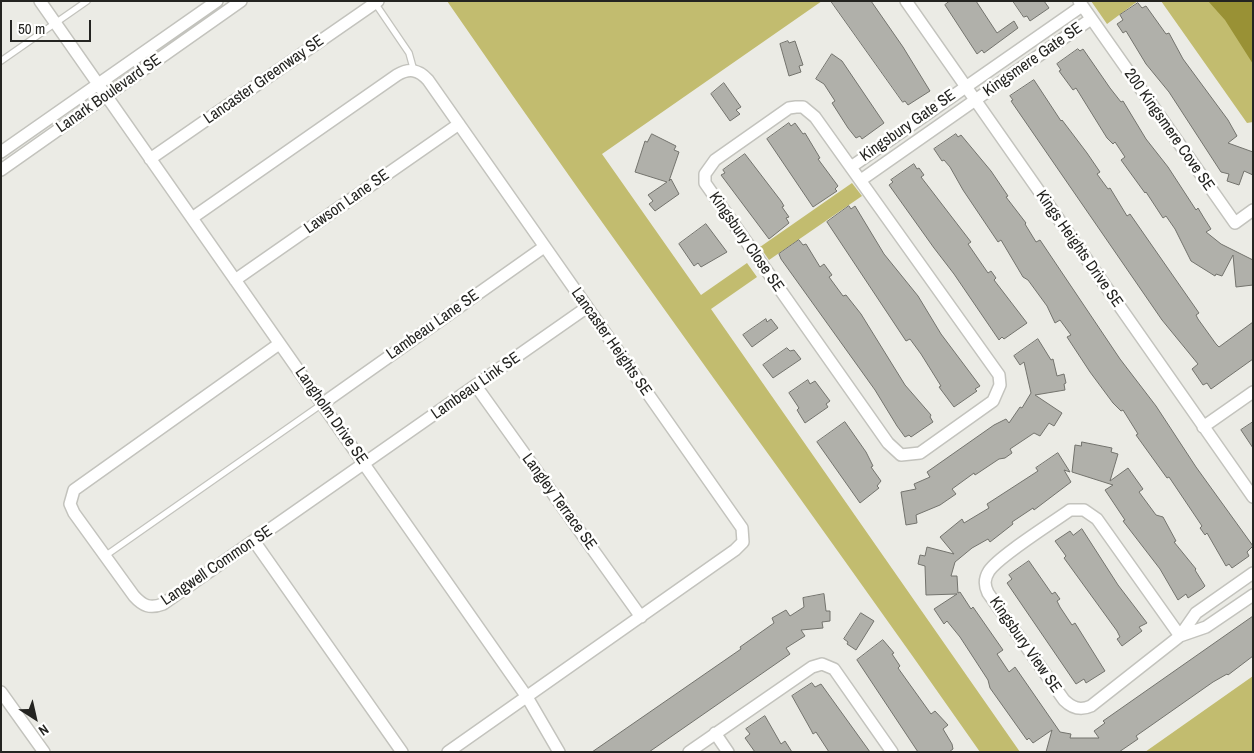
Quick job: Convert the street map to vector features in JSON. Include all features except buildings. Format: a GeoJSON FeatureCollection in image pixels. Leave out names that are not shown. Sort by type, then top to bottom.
{"type":"FeatureCollection","features":[{"type":"Feature","properties":{"kind":"street","name":"Langholm Drive SE"},"geometry":{"type":"LineString","coordinates":[[40,1],[527,696],[559,752]]}},
{"type":"Feature","properties":{"kind":"street","name":"Lanark Boulevard SE"},"geometry":{"type":"LineString","coordinates":[[1,152],[217,1]]}},
{"type":"Feature","properties":{"kind":"street","name":"Lanark Boulevard SE"},"geometry":{"type":"LineString","coordinates":[[1,170],[241,1]]}},
{"type":"Feature","properties":{"kind":"street","name":"Kings Heights Drive SE"},"geometry":{"type":"LineString","coordinates":[[906,1],[1253,497]]}},
{"type":"Feature","properties":{"kind":"street","name":"Lancaster Greenway SE"},"geometry":{"type":"LineString","coordinates":[[150,159],[376,2]]}},
{"type":"Feature","properties":{"kind":"street","name":"Kingsmere Gate SE"},"geometry":{"type":"LineString","coordinates":[[966,86],[1080,3]]}},
{"type":"Feature","properties":{"kind":"street"},"geometry":{"type":"LineString","coordinates":[[1080,3],[1091,19]]}},
{"type":"Feature","properties":{"kind":"street","name":"Kingsmere Gate SE"},"geometry":{"type":"LineString","coordinates":[[975,100],[1091,19]]}},
{"type":"Feature","properties":{"kind":"street","name":"200 Kingsmere Cove SE"},"geometry":{"type":"LineString","coordinates":[[1091,19],[1235,223],[1253,210]]}},
{"type":"Feature","properties":{"kind":"street"},"geometry":{"type":"LineString","coordinates":[[192,218],[397,75],[409,70],[414,71]]}},
{"type":"Feature","properties":{"kind":"street","name":"Lancaster Heights SE"},"geometry":{"type":"LineString","coordinates":[[414,71],[428,80],[586,308],[739,521],[744,535],[743,542],[735,550],[448,752]]}},
{"type":"Feature","properties":{"kind":"street","name":"Kingsbury Gate SE"},"geometry":{"type":"LineString","coordinates":[[851,166],[966,86]]}},
{"type":"Feature","properties":{"kind":"street","name":"Kingsbury Gate SE"},"geometry":{"type":"LineString","coordinates":[[860,180],[975,100]]}},
{"type":"Feature","properties":{"kind":"street","name":"Kingsbury Close SE"},"geometry":{"type":"LineString","coordinates":[[796,106],[803,107],[815,116],[860,180],[999,375],[1000,385],[993,401],[920,452],[912,455],[902,455],[888,443],[708,190],[705,174],[715,160],[790,108],[796,106]]}},
{"type":"Feature","properties":{"kind":"street","name":"Lawson Lane SE"},"geometry":{"type":"LineString","coordinates":[[235,280],[459,124]]}},
{"type":"Feature","properties":{"kind":"street","name":"Lambeau Lane SE"},"geometry":{"type":"LineString","coordinates":[[322,404],[544,247]]}},
{"type":"Feature","properties":{"kind":"street","name":"Lambeau Link SE"},"geometry":{"type":"LineString","coordinates":[[364,464],[586,308]]}},
{"type":"Feature","properties":{"kind":"street","name":"Langwell Common SE"},"geometry":{"type":"LineString","coordinates":[[280,344],[74,490],[70,497],[71,508],[138,601],[150,607],[156,607],[364,464]]}},
{"type":"Feature","properties":{"kind":"street","name":"Langley Terrace SE"},"geometry":{"type":"LineString","coordinates":[[476,386],[641,617]]}},
{"type":"Feature","properties":{"kind":"street"},"geometry":{"type":"LineString","coordinates":[[1203,427],[1253,392]]}},
{"type":"Feature","properties":{"kind":"street","name":"Kingsbury View SE"},"geometry":{"type":"LineString","coordinates":[[1180,636],[1097,519],[1084,510],[1070,510],[994,565],[985,579],[985,587],[988,593],[1058,692],[1071,707],[1086,708],[1180,636],[1196,613],[1253,573]]}},
{"type":"Feature","properties":{"kind":"street"},"geometry":{"type":"LineString","coordinates":[[254,541],[402,752]]}},
{"type":"Feature","properties":{"kind":"street","name":"Kingsbury View SE"},"geometry":{"type":"LineString","coordinates":[[1180,636],[1206,627],[1253,595]]}},
{"type":"Feature","properties":{"kind":"street"},"geometry":{"type":"LineString","coordinates":[[689,752],[812,666],[822,664],[834,669],[892,752]]}},
{"type":"Feature","properties":{"kind":"street"},"geometry":{"type":"LineString","coordinates":[[1,692],[44,752]]}},
{"type":"Feature","properties":{"kind":"street"},"geometry":{"type":"LineString","coordinates":[[716,733],[728,752]]}},
{"type":"Feature","properties":{"kind":"lane"},"geometry":{"type":"LineString","coordinates":[[1,61],[87,1]]}},
{"type":"Feature","properties":{"kind":"lane"},"geometry":{"type":"LineString","coordinates":[[376,2],[409,53],[414,71]]}},
{"type":"Feature","properties":{"kind":"lane"},"geometry":{"type":"LineString","coordinates":[[105,556],[322,404]]}},
{"type":"Feature","properties":{"kind":"shaded area"},"geometry":{"type":"Polygon","coordinates":[[[447,1],[822,1],[602,154],[701,295],[747,263],[757,277],[711,309],[1020,752],[980,752],[579,190],[447,1]]]}},
{"type":"Feature","properties":{"kind":"shaded area"},"geometry":{"type":"Polygon","coordinates":[[[1091,1],[1138,1],[1107,24],[1091,1]]]}},
{"type":"Feature","properties":{"kind":"shaded area"},"geometry":{"type":"Polygon","coordinates":[[[1161,1],[1253,1],[1253,122],[1247,123],[1161,1]]]}},
{"type":"Feature","properties":{"kind":"shaded area"},"geometry":{"type":"Polygon","coordinates":[[[1208,1],[1253,1],[1253,64],[1225,20],[1208,1]]]}},
{"type":"Feature","properties":{"kind":"shaded area"},"geometry":{"type":"Polygon","coordinates":[[[852,183],[862,196],[769,260],[760,247],[852,183]]]}},
{"type":"Feature","properties":{"kind":"shaded area"},"geometry":{"type":"Polygon","coordinates":[[[1253,676],[1253,752],[1145,752],[1253,676]]]}}]}
